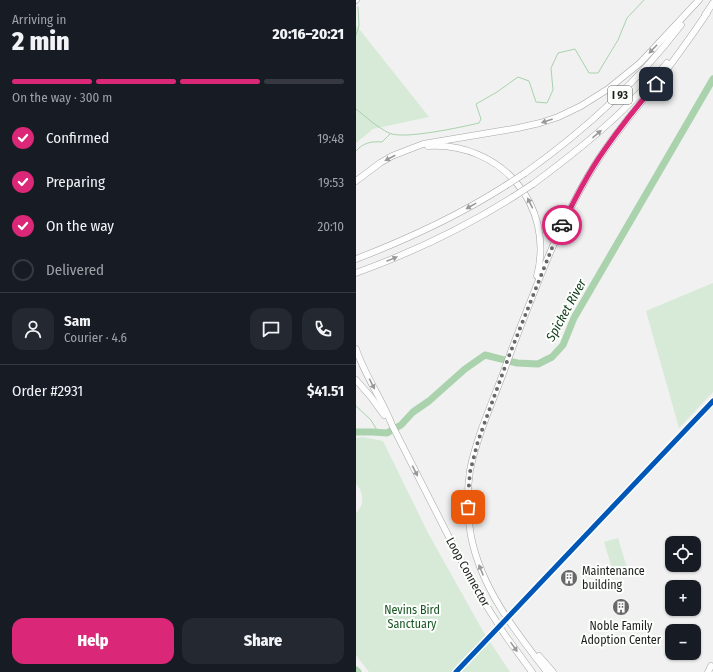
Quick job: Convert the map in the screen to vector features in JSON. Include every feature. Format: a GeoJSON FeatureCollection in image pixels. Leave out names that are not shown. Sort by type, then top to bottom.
{"type":"FeatureCollection","features":[{"type":"Feature","properties":{"kind":"highway"},"geometry":{"type":"LineString","coordinates":[[356,181],[392,156],[428,143],[540,123],[581,106],[608,89],[640,63],[699,0]]}},
{"type":"Feature","properties":{"kind":"highway","name":"I 93"},"geometry":{"type":"LineString","coordinates":[[356,258],[388,247],[463,211],[525,173],[583,129],[622,93],[657,56],[699,0]]}},
{"type":"Feature","properties":{"kind":"highway","name":"I 93"},"geometry":{"type":"LineString","coordinates":[[356,273],[395,258],[473,221],[533,184],[564,161],[591,139],[632,101],[669,60],[707,13],[713,3]]}},
{"type":"Feature","properties":{"kind":"highway"},"geometry":{"type":"LineString","coordinates":[[533,295],[560,230],[589,174],[604,150],[659,80],[707,13]]}},
{"type":"Feature","properties":{"kind":"highway"},"geometry":{"type":"LineString","coordinates":[[410,149],[439,146],[470,151],[495,163],[518,183],[532,206],[540,233],[540,262],[533,295]]}},
{"type":"Feature","properties":{"kind":"highway"},"geometry":{"type":"LineString","coordinates":[[356,186],[372,169]]}},
{"type":"Feature","properties":{"kind":"highway","name":"Loop Connector"},"geometry":{"type":"LineString","coordinates":[[533,295],[474,451],[468,496],[469,522],[472,540],[477,559],[486,581],[509,620],[547,672]]}},
{"type":"Feature","properties":{"kind":"highway"},"geometry":{"type":"LineString","coordinates":[[356,349],[365,371],[392,425]]}},
{"type":"Feature","properties":{"kind":"highway"},"geometry":{"type":"LineString","coordinates":[[356,380],[392,425]]}},
{"type":"Feature","properties":{"kind":"highway","name":"Loop Connector"},"geometry":{"type":"LineString","coordinates":[[392,425],[467,572],[500,627],[531,672]]}},
{"type":"Feature","properties":{"kind":"highway"},"geometry":{"type":"LineString","coordinates":[[509,620],[553,672]]}},
{"type":"Feature","properties":{"kind":"highway"},"geometry":{"type":"LineString","coordinates":[[708,672],[711,666]]}},
{"type":"Feature","properties":{"kind":"green space"},"geometry":{"type":"Polygon","coordinates":[[[356,25],[429,117],[373,129],[356,143],[356,25]]]}},
{"type":"Feature","properties":{"kind":"green space"},"geometry":{"type":"Polygon","coordinates":[[[713,283],[713,392],[679,428],[646,311],[713,283]]]}},
{"type":"Feature","properties":{"kind":"green space","name":"Nevins Bird Sanctuary"},"geometry":{"type":"Polygon","coordinates":[[[363,437],[383,441],[428,533],[484,633],[510,672],[369,672],[356,655],[356,513],[361,506],[362,495],[356,484],[356,438],[363,437]]]}},
{"type":"Feature","properties":{"kind":"green space"},"geometry":{"type":"Polygon","coordinates":[[[618,538],[628,571],[614,575],[604,542],[618,538]]]}},
{"type":"Feature","properties":{"kind":"waterway"},"geometry":{"type":"LineString","coordinates":[[356,109],[389,133],[396,135],[407,135],[433,132],[479,123],[481,119],[476,104],[497,92],[518,77],[529,81],[536,102],[547,103],[553,90],[551,68],[558,53],[575,49],[589,73],[598,73],[618,40],[627,18],[644,0]]}},
{"type":"Feature","properties":{"kind":"waterway"},"geometry":{"type":"LineString","coordinates":[[356,35],[359,26],[358,7]]}},
{"type":"Feature","properties":{"kind":"waterway","name":"Spicket River"},"geometry":{"type":"LineString","coordinates":[[356,432],[387,433],[401,425],[413,412],[429,401],[465,369],[485,355],[517,363],[538,364],[552,357],[563,345],[574,318],[713,79]]}},
{"type":"Feature","properties":{"kind":"waterway"},"geometry":{"type":"LineString","coordinates":[[356,151],[361,146],[368,143],[382,142],[390,134]]}},
{"type":"Feature","properties":{"kind":"waterway"},"geometry":{"type":"LineString","coordinates":[[356,406],[371,420],[378,432]]}},
{"type":"Feature","properties":{"kind":"cycle path"},"geometry":{"type":"LineString","coordinates":[[456,672],[713,401]]}},
{"type":"Feature","properties":{"kind":"way so far"},"geometry":{"type":"LineString","coordinates":[[468,507],[470,472],[474,451],[509,356],[562,225]]}},
{"type":"Feature","properties":{"kind":"place","name":"Maintenance building"},"geometry":{"type":"Point","coordinates":[569,578]}},
{"type":"Feature","properties":{"kind":"place","name":"Noble Family Adoption Center"},"geometry":{"type":"Point","coordinates":[621,607]}},
{"type":"Feature","properties":{"kind":"route"},"geometry":{"type":"LineString","coordinates":[[562,225],[586,179],[604,150],[656,84]]}}]}
